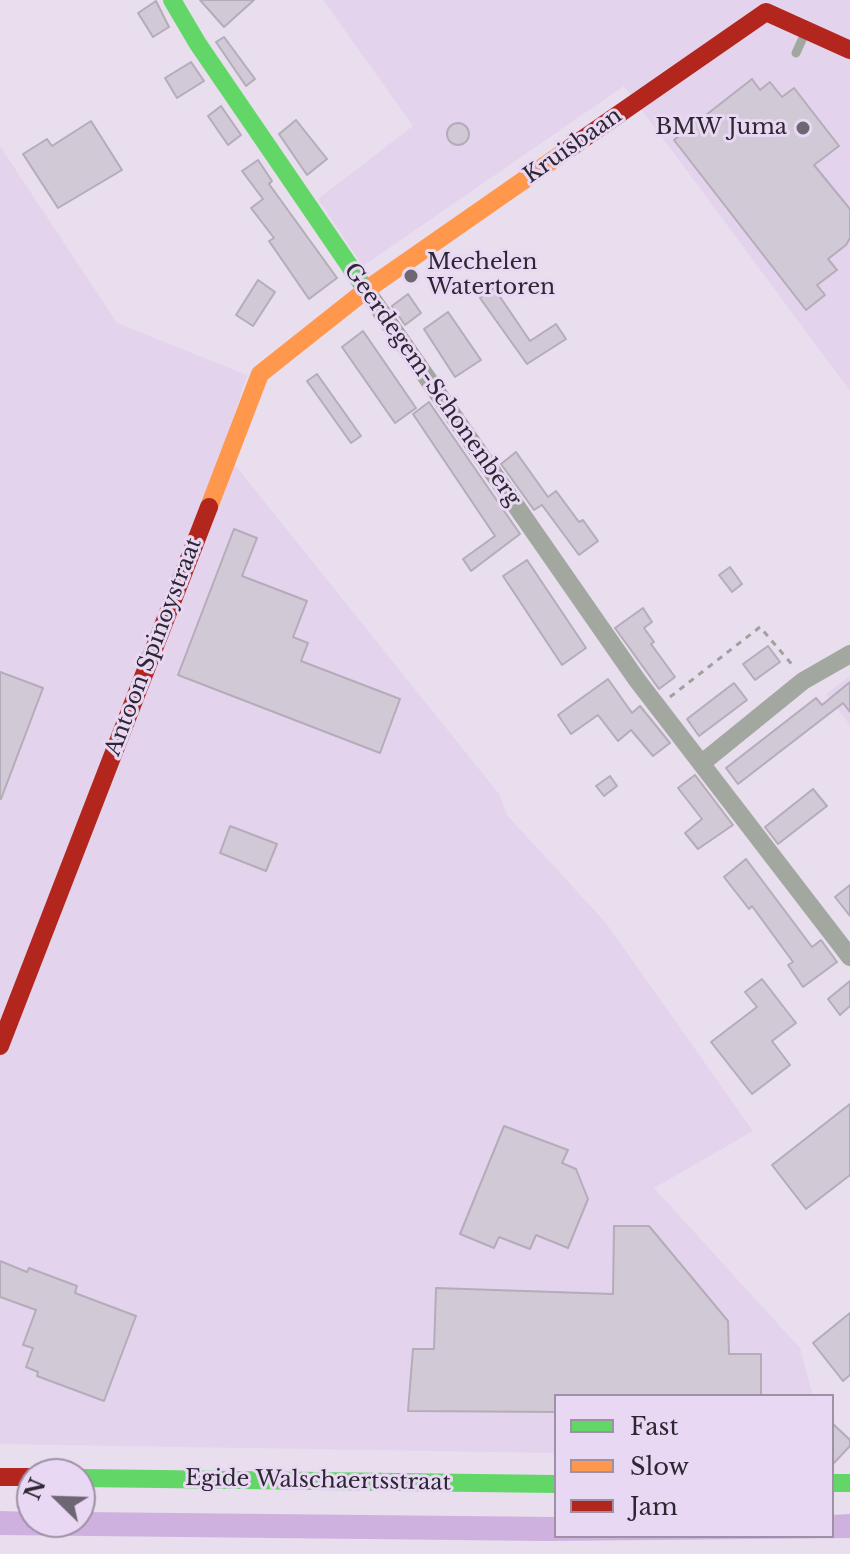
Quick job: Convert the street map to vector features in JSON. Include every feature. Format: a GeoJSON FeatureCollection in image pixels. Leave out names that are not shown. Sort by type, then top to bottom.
{"type":"FeatureCollection","features":[{"type":"Feature","properties":{"kind":"street","name":"Geerdegem-Schonenberg"},"geometry":{"type":"LineString","coordinates":[[172,0],[198,44],[366,290],[637,680],[850,957]]}},
{"type":"Feature","properties":{"kind":"street","name":"Kruisbaan"},"geometry":{"type":"LineString","coordinates":[[366,290],[772,6]]}},
{"type":"Feature","properties":{"kind":"street"},"geometry":{"type":"LineString","coordinates":[[772,6],[807,30],[850,50]]}},
{"type":"Feature","properties":{"kind":"street","name":"Antoon Spinoystraat"},"geometry":{"type":"LineString","coordinates":[[0,1046],[260,374],[366,290]]}},
{"type":"Feature","properties":{"kind":"street"},"geometry":{"type":"LineString","coordinates":[[702,763],[803,681],[850,654]]}},
{"type":"Feature","properties":{"kind":"street","name":"Egide Walschaertsstraat"},"geometry":{"type":"LineString","coordinates":[[96,1478],[554,1484]]}},
{"type":"Feature","properties":{"kind":"lane"},"geometry":{"type":"LineString","coordinates":[[796,53],[807,30]]}},
{"type":"Feature","properties":{"kind":"path"},"geometry":{"type":"LineString","coordinates":[[669,698],[760,627],[803,681]]}},
{"type":"Feature","properties":{"kind":"shaded area"},"geometry":{"type":"Polygon","coordinates":[[[323,0],[850,0],[850,391],[624,86],[363,266],[318,199],[413,126],[323,0]]]}},
{"type":"Feature","properties":{"kind":"shaded area"},"geometry":{"type":"Polygon","coordinates":[[[0,146],[117,323],[247,375],[223,450],[499,794],[507,815],[606,923],[753,1131],[654,1188],[800,1348],[812,1394],[554,1394],[554,1453],[0,1444],[0,146]]]}},
{"type":"Feature","properties":{"kind":"shaded area"},"geometry":{"type":"Polygon","coordinates":[[[850,676],[850,725],[826,694],[850,676]]]}},
{"type":"Feature","properties":{"kind":"shaded area"},"geometry":{"type":"Polygon","coordinates":[[[0,1511],[16,1512],[16,1535],[0,1535],[0,1511]]]}},
{"type":"Feature","properties":{"kind":"shaded area"},"geometry":{"type":"Polygon","coordinates":[[[96,1512],[554,1517],[554,1538],[834,1538],[834,1515],[850,1514],[850,1538],[547,1541],[96,1536],[96,1512]]]}},
{"type":"Feature","properties":{"kind":"building"},"geometry":{"type":"Polygon","coordinates":[[[200,0],[254,0],[224,27],[200,0]]]}},
{"type":"Feature","properties":{"kind":"building"},"geometry":{"type":"Polygon","coordinates":[[[156,1],[169,27],[153,37],[138,13],[156,1]]]}},
{"type":"Feature","properties":{"kind":"building"},"geometry":{"type":"Polygon","coordinates":[[[224,37],[255,79],[246,86],[216,42],[224,37]]]}},
{"type":"Feature","properties":{"kind":"building"},"geometry":{"type":"Polygon","coordinates":[[[191,62],[204,81],[177,98],[165,78],[191,62]]]}},
{"type":"Feature","properties":{"kind":"building"},"geometry":{"type":"Polygon","coordinates":[[[752,79],[760,90],[770,82],[782,97],[794,88],[839,146],[814,165],[850,209],[850,238],[828,259],[837,270],[817,285],[825,295],[806,310],[674,140],[752,79]]]}},
{"type":"Feature","properties":{"kind":"building"},"geometry":{"type":"Polygon","coordinates":[[[221,106],[241,135],[228,145],[208,116],[221,106]]]}},
{"type":"Feature","properties":{"kind":"building"},"geometry":{"type":"Polygon","coordinates":[[[296,120],[327,159],[307,175],[279,134],[296,120]]]}},
{"type":"Feature","properties":{"kind":"building"},"geometry":{"type":"Polygon","coordinates":[[[91,121],[122,170],[58,208],[23,154],[47,139],[52,146],[91,121]]]}},
{"type":"Feature","properties":{"kind":"building"},"geometry":{"type":"Polygon","coordinates":[[[458,123],[466,126],[469,134],[466,142],[458,145],[450,142],[447,134],[450,126],[458,123]]]}},
{"type":"Feature","properties":{"kind":"building"},"geometry":{"type":"Polygon","coordinates":[[[258,160],[272,181],[269,184],[337,278],[309,299],[269,241],[274,238],[251,208],[263,199],[242,171],[258,160]]]}},
{"type":"Feature","properties":{"kind":"building"},"geometry":{"type":"Polygon","coordinates":[[[258,280],[275,292],[253,326],[236,315],[258,280]]]}},
{"type":"Feature","properties":{"kind":"building"},"geometry":{"type":"Polygon","coordinates":[[[494,288],[530,341],[556,324],[566,339],[527,364],[480,298],[494,288]]]}},
{"type":"Feature","properties":{"kind":"building"},"geometry":{"type":"Polygon","coordinates":[[[408,294],[421,313],[405,325],[392,306],[408,294]]]}},
{"type":"Feature","properties":{"kind":"building"},"geometry":{"type":"Polygon","coordinates":[[[448,312],[481,360],[455,377],[424,329],[448,312]]]}},
{"type":"Feature","properties":{"kind":"building"},"geometry":{"type":"Polygon","coordinates":[[[363,331],[416,408],[395,423],[342,347],[363,331]]]}},
{"type":"Feature","properties":{"kind":"building"},"geometry":{"type":"Polygon","coordinates":[[[317,374],[361,436],[351,443],[307,381],[317,374]]]}},
{"type":"Feature","properties":{"kind":"building"},"geometry":{"type":"Polygon","coordinates":[[[429,402],[520,534],[471,571],[463,559],[495,536],[413,414],[429,402]]]}},
{"type":"Feature","properties":{"kind":"building"},"geometry":{"type":"Polygon","coordinates":[[[516,452],[548,497],[556,491],[598,541],[579,555],[542,505],[534,510],[501,464],[516,452]]]}},
{"type":"Feature","properties":{"kind":"building"},"geometry":{"type":"Polygon","coordinates":[[[234,529],[257,538],[242,576],[307,601],[293,637],[308,643],[301,661],[400,699],[380,753],[178,675],[234,529]]]}},
{"type":"Feature","properties":{"kind":"building"},"geometry":{"type":"Polygon","coordinates":[[[527,560],[586,648],[562,665],[503,576],[527,560]]]}},
{"type":"Feature","properties":{"kind":"building"},"geometry":{"type":"Polygon","coordinates":[[[730,567],[742,584],[732,592],[719,575],[730,567]]]}},
{"type":"Feature","properties":{"kind":"building"},"geometry":{"type":"Polygon","coordinates":[[[643,608],[652,622],[644,628],[654,642],[651,644],[675,677],[659,689],[615,628],[643,608]]]}},
{"type":"Feature","properties":{"kind":"building"},"geometry":{"type":"Polygon","coordinates":[[[768,646],[780,662],[755,680],[743,664],[768,646]]]}},
{"type":"Feature","properties":{"kind":"building"},"geometry":{"type":"Polygon","coordinates":[[[0,672],[43,688],[1,799],[0,799],[0,672]]]}},
{"type":"Feature","properties":{"kind":"building"},"geometry":{"type":"Polygon","coordinates":[[[608,679],[632,713],[640,706],[670,743],[653,756],[631,730],[618,741],[598,715],[571,734],[558,715],[608,679]]]}},
{"type":"Feature","properties":{"kind":"building"},"geometry":{"type":"Polygon","coordinates":[[[850,682],[850,712],[843,703],[738,784],[726,768],[816,698],[822,705],[850,682]]]}},
{"type":"Feature","properties":{"kind":"building"},"geometry":{"type":"Polygon","coordinates":[[[734,683],[747,700],[699,736],[687,719],[734,683]]]}},
{"type":"Feature","properties":{"kind":"building"},"geometry":{"type":"Polygon","coordinates":[[[695,775],[733,825],[698,849],[685,833],[702,819],[678,788],[695,775]]]}},
{"type":"Feature","properties":{"kind":"building"},"geometry":{"type":"Polygon","coordinates":[[[610,776],[617,786],[604,796],[596,786],[610,776]]]}},
{"type":"Feature","properties":{"kind":"building"},"geometry":{"type":"Polygon","coordinates":[[[813,789],[827,806],[778,844],[765,827],[813,789]]]}},
{"type":"Feature","properties":{"kind":"building"},"geometry":{"type":"Polygon","coordinates":[[[230,826],[277,844],[266,871],[220,853],[230,826]]]}},
{"type":"Feature","properties":{"kind":"building"},"geometry":{"type":"Polygon","coordinates":[[[746,859],[812,947],[821,940],[837,962],[803,987],[788,965],[793,962],[752,906],[749,909],[724,877],[746,859]]]}},
{"type":"Feature","properties":{"kind":"building"},"geometry":{"type":"Polygon","coordinates":[[[850,885],[850,916],[835,897],[850,885]]]}},
{"type":"Feature","properties":{"kind":"building"},"geometry":{"type":"Polygon","coordinates":[[[762,979],[796,1023],[772,1041],[790,1065],[752,1094],[711,1042],[757,1007],[745,992],[762,979]]]}},
{"type":"Feature","properties":{"kind":"building"},"geometry":{"type":"Polygon","coordinates":[[[850,981],[850,1006],[840,1015],[828,999],[850,981]]]}},
{"type":"Feature","properties":{"kind":"building"},"geometry":{"type":"Polygon","coordinates":[[[850,1104],[850,1175],[806,1209],[772,1165],[850,1104]]]}},
{"type":"Feature","properties":{"kind":"building"},"geometry":{"type":"Polygon","coordinates":[[[504,1126],[568,1150],[562,1163],[576,1169],[588,1199],[568,1248],[536,1235],[530,1249],[499,1237],[494,1248],[460,1234],[504,1126]]]}},
{"type":"Feature","properties":{"kind":"building"},"geometry":{"type":"Polygon","coordinates":[[[614,1226],[649,1226],[728,1321],[729,1354],[761,1354],[761,1394],[554,1394],[554,1412],[408,1411],[413,1349],[434,1349],[436,1288],[613,1294],[614,1226]]]}},
{"type":"Feature","properties":{"kind":"building"},"geometry":{"type":"Polygon","coordinates":[[[0,1261],[77,1286],[75,1293],[136,1316],[104,1401],[37,1376],[38,1372],[26,1367],[33,1348],[23,1345],[36,1310],[0,1297],[0,1261]]]}},
{"type":"Feature","properties":{"kind":"building"},"geometry":{"type":"Polygon","coordinates":[[[850,1313],[850,1375],[843,1381],[813,1343],[850,1313]]]}},
{"type":"Feature","properties":{"kind":"building"},"geometry":{"type":"Polygon","coordinates":[[[834,1425],[850,1440],[850,1446],[834,1463],[834,1425]]]}},
{"type":"Feature","properties":{"kind":"traffic: fast"},"geometry":{"type":"LineString","coordinates":[[172,0],[198,44],[366,290]]}},
{"type":"Feature","properties":{"kind":"traffic: fast"},"geometry":{"type":"LineString","coordinates":[[96,1478],[554,1484]]}},
{"type":"Feature","properties":{"kind":"traffic: fast"},"geometry":{"type":"LineString","coordinates":[[834,1483],[850,1483]]}},
{"type":"Feature","properties":{"kind":"traffic: slow"},"geometry":{"type":"LineString","coordinates":[[209,507],[260,374],[366,290],[570,148]]}},
{"type":"Feature","properties":{"kind":"traffic: jam"},"geometry":{"type":"LineString","coordinates":[[570,148],[766,12],[850,50]]}},
{"type":"Feature","properties":{"kind":"traffic: jam"},"geometry":{"type":"LineString","coordinates":[[0,1046],[209,507]]}},
{"type":"Feature","properties":{"kind":"traffic: jam"},"geometry":{"type":"LineString","coordinates":[[0,1477],[16,1477]]}},
{"type":"Feature","properties":{"kind":"place","name":"BMW Juma"},"geometry":{"type":"Point","coordinates":[803,128]}},
{"type":"Feature","properties":{"kind":"place","name":"Mechelen Watertoren"},"geometry":{"type":"Point","coordinates":[411,276]}}]}
